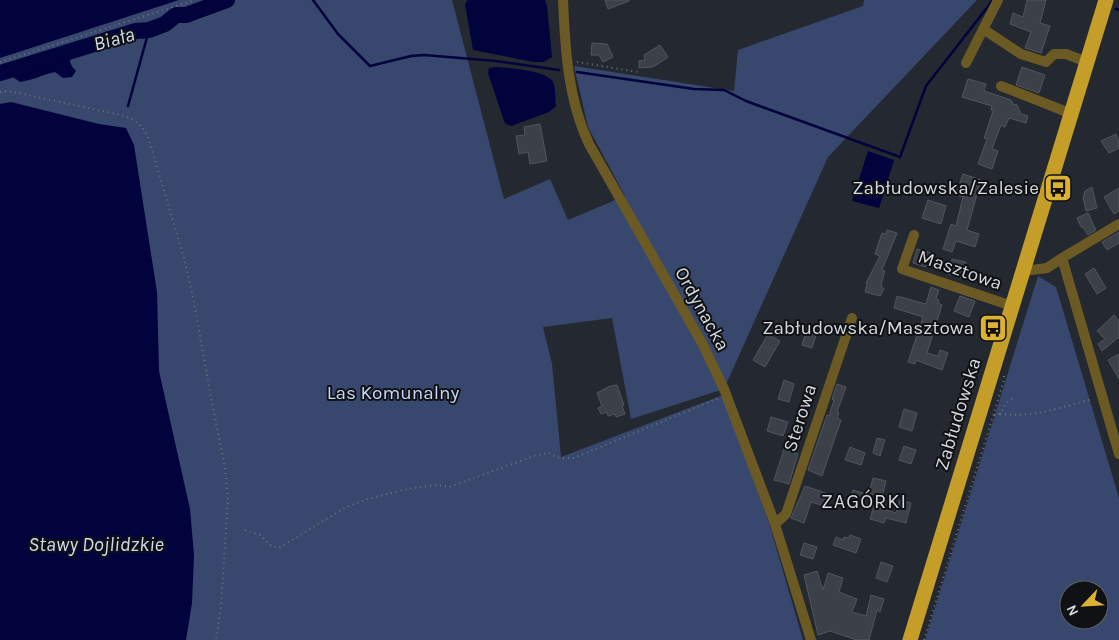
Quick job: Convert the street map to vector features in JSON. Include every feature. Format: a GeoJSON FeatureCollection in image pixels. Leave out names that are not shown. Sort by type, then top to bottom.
{"type":"FeatureCollection","features":[{"type":"Feature","properties":{"kind":"highway","name":"Zabłudowska"},"geometry":{"type":"LineString","coordinates":[[910,640],[1106,0]]}},
{"type":"Feature","properties":{"kind":"street","name":"Ordynacka"},"geometry":{"type":"LineString","coordinates":[[563,0],[568,61],[576,111],[584,133],[702,343],[726,394],[775,524],[811,640]]}},
{"type":"Feature","properties":{"kind":"street"},"geometry":{"type":"LineString","coordinates":[[966,63],[998,0]]}},
{"type":"Feature","properties":{"kind":"street"},"geometry":{"type":"LineString","coordinates":[[983,29],[1020,54],[1046,62],[1054,54],[1066,54],[1087,62]]}},
{"type":"Feature","properties":{"kind":"street"},"geometry":{"type":"LineString","coordinates":[[1001,86],[1072,114]]}},
{"type":"Feature","properties":{"kind":"street"},"geometry":{"type":"LineString","coordinates":[[1024,271],[1046,268],[1119,224]]}},
{"type":"Feature","properties":{"kind":"street","name":"Masztowa"},"geometry":{"type":"LineString","coordinates":[[914,235],[902,269],[1012,306]]}},
{"type":"Feature","properties":{"kind":"street"},"geometry":{"type":"LineString","coordinates":[[1062,258],[1103,398],[1115,428],[1119,454]]}},
{"type":"Feature","properties":{"kind":"street","name":"Sterowa"},"geometry":{"type":"LineString","coordinates":[[775,524],[786,514],[852,318]]}},
{"type":"Feature","properties":{"kind":"path"},"geometry":{"type":"LineString","coordinates":[[0,62],[194,0]]}},
{"type":"Feature","properties":{"kind":"path"},"geometry":{"type":"LineString","coordinates":[[568,61],[638,72]]}},
{"type":"Feature","properties":{"kind":"path"},"geometry":{"type":"LineString","coordinates":[[0,92],[9,91],[125,116],[137,121],[149,140],[184,258],[224,462],[228,497],[221,607],[216,640]]}},
{"type":"Feature","properties":{"kind":"path"},"geometry":{"type":"LineString","coordinates":[[245,530],[260,535],[270,545],[279,548],[346,507],[368,499],[402,490],[435,486],[449,487],[537,455],[549,453],[559,458],[574,458],[726,394]]}},
{"type":"Feature","properties":{"kind":"path"},"geometry":{"type":"LineString","coordinates":[[1000,414],[1006,403],[1012,398]]}},
{"type":"Feature","properties":{"kind":"path"},"geometry":{"type":"LineString","coordinates":[[980,412],[993,415],[1016,416],[1061,409],[1092,399],[1103,398]]}},
{"type":"Feature","properties":{"kind":"green space","name":"Las Komunalny"},"geometry":{"type":"Polygon","coordinates":[[[0,0],[452,0],[504,199],[550,179],[568,220],[625,196],[588,127],[574,66],[734,91],[738,50],[863,6],[864,0],[977,0],[828,157],[724,389],[631,419],[612,318],[543,327],[552,364],[561,457],[723,395],[769,523],[803,640],[0,640],[0,0]]]}},
{"type":"Feature","properties":{"kind":"green space"},"geometry":{"type":"Polygon","coordinates":[[[1038,276],[1056,287],[1119,498],[1119,640],[925,640],[1038,276]]]}},
{"type":"Feature","properties":{"kind":"water"},"geometry":{"type":"Polygon","coordinates":[[[0,0],[179,0],[0,58],[0,0]]]}},
{"type":"Feature","properties":{"kind":"water"},"geometry":{"type":"Polygon","coordinates":[[[468,0],[545,0],[552,57],[544,62],[534,62],[473,50],[465,4],[468,0]]]}},
{"type":"Feature","properties":{"kind":"water"},"geometry":{"type":"Polygon","coordinates":[[[72,50],[70,62],[76,71],[72,77],[63,78],[55,72],[20,82],[10,72],[15,66],[72,50]]]}},
{"type":"Feature","properties":{"kind":"water"},"geometry":{"type":"Polygon","coordinates":[[[489,68],[526,70],[549,78],[554,85],[556,106],[549,112],[511,126],[506,124],[488,73],[489,68]]]}},
{"type":"Feature","properties":{"kind":"water","name":"Stawy Dojlidzkie"},"geometry":{"type":"Polygon","coordinates":[[[11,102],[99,124],[126,128],[134,145],[157,292],[159,371],[190,509],[194,555],[192,603],[186,640],[0,640],[0,104],[11,102]]]}},
{"type":"Feature","properties":{"kind":"water"},"geometry":{"type":"Polygon","coordinates":[[[868,151],[894,160],[879,208],[852,201],[868,151]]]}},
{"type":"Feature","properties":{"kind":"building"},"geometry":{"type":"Polygon","coordinates":[[[605,0],[629,0],[629,1],[608,9],[605,0]]]}},
{"type":"Feature","properties":{"kind":"building"},"geometry":{"type":"Polygon","coordinates":[[[1027,0],[1046,0],[1040,23],[1050,26],[1041,53],[1025,48],[1031,32],[1010,24],[1013,13],[1023,17],[1027,0]]]}},
{"type":"Feature","properties":{"kind":"building"},"geometry":{"type":"Polygon","coordinates":[[[592,43],[607,44],[613,57],[603,62],[599,55],[591,55],[592,43]]]}},
{"type":"Feature","properties":{"kind":"building"},"geometry":{"type":"Polygon","coordinates":[[[660,45],[668,57],[653,67],[639,68],[639,61],[645,60],[644,55],[660,45]]]}},
{"type":"Feature","properties":{"kind":"building"},"geometry":{"type":"Polygon","coordinates":[[[1022,67],[1045,75],[1039,93],[1016,85],[1022,67]]]}},
{"type":"Feature","properties":{"kind":"building"},"geometry":{"type":"Polygon","coordinates":[[[968,79],[986,84],[984,91],[1011,100],[1013,104],[1017,105],[1021,114],[1028,116],[1026,123],[1009,118],[1005,127],[1001,125],[992,149],[998,151],[992,169],[978,164],[987,139],[984,138],[993,111],[991,110],[992,106],[962,97],[968,79]]]}},
{"type":"Feature","properties":{"kind":"building"},"geometry":{"type":"Polygon","coordinates":[[[540,124],[547,161],[530,164],[528,152],[519,154],[516,136],[525,135],[524,127],[540,124]]]}},
{"type":"Feature","properties":{"kind":"building"},"geometry":{"type":"Polygon","coordinates":[[[1116,134],[1119,148],[1109,153],[1101,141],[1116,134]]]}},
{"type":"Feature","properties":{"kind":"building"},"geometry":{"type":"Polygon","coordinates":[[[963,174],[981,180],[967,230],[979,234],[975,247],[956,241],[952,252],[943,249],[951,224],[956,226],[963,197],[956,195],[963,174]]]}},
{"type":"Feature","properties":{"kind":"building"},"geometry":{"type":"Polygon","coordinates":[[[1092,187],[1097,208],[1086,211],[1083,198],[1085,191],[1092,187]]]}},
{"type":"Feature","properties":{"kind":"building"},"geometry":{"type":"Polygon","coordinates":[[[1119,188],[1119,211],[1114,214],[1104,197],[1119,188]]]}},
{"type":"Feature","properties":{"kind":"building"},"geometry":{"type":"Polygon","coordinates":[[[928,200],[946,206],[941,224],[922,218],[928,200]]]}},
{"type":"Feature","properties":{"kind":"building"},"geometry":{"type":"Polygon","coordinates":[[[1088,213],[1096,230],[1088,235],[1083,227],[1081,227],[1077,218],[1088,213]]]}},
{"type":"Feature","properties":{"kind":"building"},"geometry":{"type":"Polygon","coordinates":[[[887,230],[897,233],[882,270],[885,271],[881,285],[884,289],[880,296],[865,292],[866,283],[880,256],[875,254],[882,233],[886,234],[887,230]]]}},
{"type":"Feature","properties":{"kind":"building"},"geometry":{"type":"Polygon","coordinates":[[[1119,232],[1119,243],[1107,250],[1102,242],[1119,232]]]}},
{"type":"Feature","properties":{"kind":"building"},"geometry":{"type":"Polygon","coordinates":[[[917,249],[931,253],[926,267],[913,263],[917,249]]]}},
{"type":"Feature","properties":{"kind":"building"},"geometry":{"type":"Polygon","coordinates":[[[952,259],[966,262],[962,278],[948,274],[952,259]]]}},
{"type":"Feature","properties":{"kind":"building"},"geometry":{"type":"Polygon","coordinates":[[[1094,268],[1106,288],[1097,294],[1085,274],[1094,268]]]}},
{"type":"Feature","properties":{"kind":"building"},"geometry":{"type":"Polygon","coordinates":[[[931,287],[939,290],[936,299],[942,305],[927,353],[938,356],[940,350],[948,353],[942,370],[916,360],[915,364],[908,362],[923,317],[894,308],[897,296],[926,304],[931,287]]]}},
{"type":"Feature","properties":{"kind":"building"},"geometry":{"type":"Polygon","coordinates":[[[960,296],[975,301],[969,317],[954,311],[960,296]]]}},
{"type":"Feature","properties":{"kind":"building"},"geometry":{"type":"Polygon","coordinates":[[[1114,315],[1119,321],[1119,337],[1102,351],[1098,344],[1105,339],[1097,331],[1114,315]]]}},
{"type":"Feature","properties":{"kind":"building"},"geometry":{"type":"Polygon","coordinates":[[[807,329],[817,332],[812,348],[802,345],[807,329]]]}},
{"type":"Feature","properties":{"kind":"building"},"geometry":{"type":"Polygon","coordinates":[[[768,334],[780,341],[765,367],[753,360],[768,334]]]}},
{"type":"Feature","properties":{"kind":"building"},"geometry":{"type":"Polygon","coordinates":[[[1119,354],[1119,379],[1108,360],[1119,354]]]}},
{"type":"Feature","properties":{"kind":"building"},"geometry":{"type":"Polygon","coordinates":[[[784,380],[794,384],[789,402],[778,399],[784,380]]]}},
{"type":"Feature","properties":{"kind":"building"},"geometry":{"type":"Polygon","coordinates":[[[837,384],[846,387],[837,412],[839,413],[837,418],[841,420],[822,476],[808,470],[827,415],[829,416],[837,384]]]}},
{"type":"Feature","properties":{"kind":"building"},"geometry":{"type":"Polygon","coordinates":[[[617,385],[625,414],[616,417],[615,414],[608,416],[607,412],[601,414],[598,408],[602,406],[597,393],[610,386],[617,385]]]}},
{"type":"Feature","properties":{"kind":"building"},"geometry":{"type":"Polygon","coordinates":[[[904,409],[917,413],[912,431],[899,427],[904,409]]]}},
{"type":"Feature","properties":{"kind":"building"},"geometry":{"type":"Polygon","coordinates":[[[771,417],[788,422],[783,436],[767,431],[771,417]]]}},
{"type":"Feature","properties":{"kind":"building"},"geometry":{"type":"Polygon","coordinates":[[[877,438],[885,440],[880,456],[873,453],[877,438]]]}},
{"type":"Feature","properties":{"kind":"building"},"geometry":{"type":"Polygon","coordinates":[[[904,446],[916,450],[911,464],[899,460],[904,446]]]}},
{"type":"Feature","properties":{"kind":"building"},"geometry":{"type":"Polygon","coordinates":[[[850,447],[865,453],[861,465],[845,460],[850,447]]]}},
{"type":"Feature","properties":{"kind":"building"},"geometry":{"type":"Polygon","coordinates":[[[784,449],[798,454],[789,484],[774,480],[784,449]]]}},
{"type":"Feature","properties":{"kind":"building"},"geometry":{"type":"Polygon","coordinates":[[[873,478],[886,481],[882,497],[869,493],[873,478]]]}},
{"type":"Feature","properties":{"kind":"building"},"geometry":{"type":"Polygon","coordinates":[[[805,486],[828,494],[824,506],[811,502],[804,523],[791,518],[805,486]]]}},
{"type":"Feature","properties":{"kind":"building"},"geometry":{"type":"Polygon","coordinates":[[[853,490],[863,493],[860,501],[850,498],[853,490]]]}},
{"type":"Feature","properties":{"kind":"building"},"geometry":{"type":"Polygon","coordinates":[[[900,500],[911,503],[906,523],[886,518],[884,523],[870,519],[874,506],[896,513],[900,500]]]}},
{"type":"Feature","properties":{"kind":"building"},"geometry":{"type":"Polygon","coordinates":[[[850,535],[861,539],[856,553],[833,545],[836,537],[843,540],[844,537],[849,538],[850,535]]]}},
{"type":"Feature","properties":{"kind":"building"},"geometry":{"type":"Polygon","coordinates":[[[804,543],[817,547],[813,559],[800,555],[804,543]]]}},
{"type":"Feature","properties":{"kind":"building"},"geometry":{"type":"Polygon","coordinates":[[[881,562],[893,566],[887,582],[876,578],[881,562]]]}},
{"type":"Feature","properties":{"kind":"building"},"geometry":{"type":"Polygon","coordinates":[[[817,571],[823,590],[828,573],[843,578],[839,592],[857,599],[852,612],[866,616],[871,595],[884,599],[880,612],[877,610],[869,640],[857,640],[830,631],[818,635],[804,575],[817,571]]]}},
{"type":"Feature","properties":{"kind":"waterway","name":"Biała"},"geometry":{"type":"LineString","coordinates":[[0,73],[136,31],[149,30],[165,24],[176,15],[186,15],[227,0]]}},
{"type":"Feature","properties":{"kind":"waterway"},"geometry":{"type":"LineString","coordinates":[[313,0],[338,34],[370,66],[411,56],[424,55],[496,61],[559,70]]}},
{"type":"Feature","properties":{"kind":"waterway"},"geometry":{"type":"LineString","coordinates":[[577,72],[694,89],[724,90],[746,101],[900,157],[926,86],[993,0]]}},
{"type":"Feature","properties":{"kind":"waterway"},"geometry":{"type":"LineString","coordinates":[[128,106],[149,30]]}},
{"type":"Feature","properties":{"kind":"place","name":"Zabłudowska/Zalesie"},"geometry":{"type":"Point","coordinates":[1058,188]}},
{"type":"Feature","properties":{"kind":"place","name":"Zabłudowska/Masztowa"},"geometry":{"type":"Point","coordinates":[993,328]}},
{"type":"Feature","properties":{"kind":"district","name":"ZAGÓRKI"},"geometry":{"type":"Point","coordinates":[864,501]}}]}
